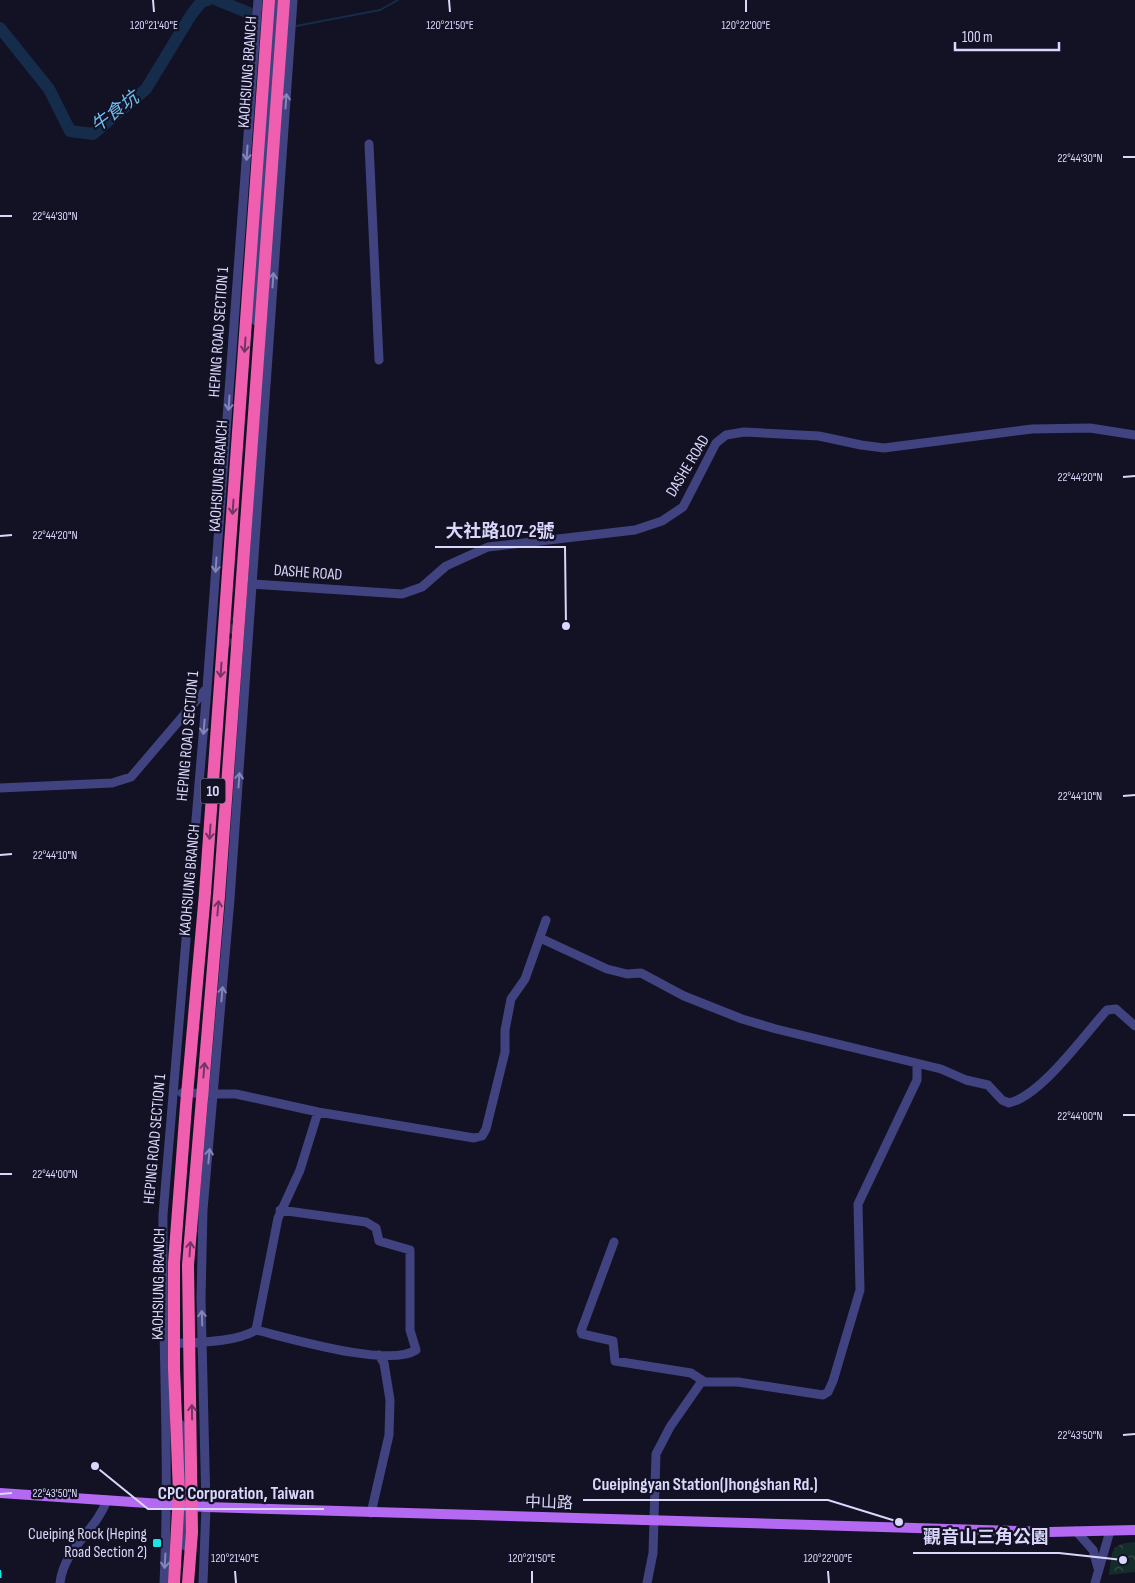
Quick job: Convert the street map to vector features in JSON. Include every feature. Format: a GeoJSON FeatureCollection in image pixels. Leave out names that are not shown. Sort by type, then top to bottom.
{"type":"FeatureCollection","features":[{"type":"Feature","properties":{"kind":"highway","name":"KAOHSIUNG BRANCH"},"geometry":{"type":"LineString","coordinates":[[174,1583],[179,1493],[174,1368],[174,1263],[206,884],[269,0]]}},
{"type":"Feature","properties":{"kind":"highway","name":"KAOHSIUNG BRANCH"},"geometry":{"type":"LineString","coordinates":[[188,1583],[192,1532],[188,1265],[221,876],[284,0]]}},
{"type":"Feature","properties":{"kind":"main road","name":"中山路"},"geometry":{"type":"LineString","coordinates":[[0,1493],[186,1506],[371,1513],[1076,1531],[1135,1530]]}},
{"type":"Feature","properties":{"kind":"street","name":"HEPING ROAD SECTION 1"},"geometry":{"type":"LineString","coordinates":[[164,1583],[168,1505],[163,1215],[175,1092],[207,688],[258,0]]}},
{"type":"Feature","properties":{"kind":"street","name":"HEPING ROAD SECTION 1"},"geometry":{"type":"LineString","coordinates":[[264,416],[258,364],[254,293],[276,0]]}},
{"type":"Feature","properties":{"kind":"street","name":"HEPING ROAD SECTION 1"},"geometry":{"type":"LineString","coordinates":[[203,1583],[206,1507],[201,1244],[252,584],[293,0]]}},
{"type":"Feature","properties":{"kind":"street"},"geometry":{"type":"LineString","coordinates":[[369,144],[379,360]]}},
{"type":"Feature","properties":{"kind":"street","name":"DASHE ROAD"},"geometry":{"type":"LineString","coordinates":[[252,584],[402,594],[422,587],[446,566],[488,547],[635,530],[648,526],[673,516],[683,507],[716,443],[726,435],[744,432],[819,436],[884,448],[1032,429],[1090,428],[1135,435]]}},
{"type":"Feature","properties":{"kind":"street"},"geometry":{"type":"LineString","coordinates":[[0,788],[123,781],[131,777],[207,688]]}},
{"type":"Feature","properties":{"kind":"street"},"geometry":{"type":"LineString","coordinates":[[175,1092],[257,1098],[318,1112],[474,1138],[482,1136],[486,1128],[501,1071],[505,1052],[505,1030],[511,999],[525,978],[546,920]]}},
{"type":"Feature","properties":{"kind":"street"},"geometry":{"type":"LineString","coordinates":[[540,938],[607,969],[627,974],[641,974],[684,996],[742,1019],[941,1070],[966,1080],[988,1085],[1002,1100],[1009,1103],[1042,1082],[1083,1041],[1107,1010],[1116,1009],[1135,1026]]}},
{"type":"Feature","properties":{"kind":"street"},"geometry":{"type":"LineString","coordinates":[[614,1242],[581,1329],[582,1334],[613,1341],[614,1358],[619,1363],[691,1373],[702,1381],[738,1382],[819,1396],[828,1392],[860,1290],[858,1204],[917,1080],[917,1065]]}},
{"type":"Feature","properties":{"kind":"street"},"geometry":{"type":"LineString","coordinates":[[256,1330],[280,1210],[300,1170],[318,1112]]}},
{"type":"Feature","properties":{"kind":"street"},"geometry":{"type":"LineString","coordinates":[[164,1345],[236,1337],[256,1330],[358,1353],[393,1355],[416,1350],[410,1330],[411,1252],[406,1248],[379,1241],[376,1228],[366,1222],[280,1210]]}},
{"type":"Feature","properties":{"kind":"street"},"geometry":{"type":"LineString","coordinates":[[371,1513],[389,1435],[390,1400],[384,1363],[379,1355]]}},
{"type":"Feature","properties":{"kind":"street"},"geometry":{"type":"LineString","coordinates":[[647,1583],[653,1553],[654,1471],[658,1446],[702,1381]]}},
{"type":"Feature","properties":{"kind":"street"},"geometry":{"type":"LineString","coordinates":[[165,1405],[184,1429],[185,1561],[198,1583]]}},
{"type":"Feature","properties":{"kind":"street"},"geometry":{"type":"LineString","coordinates":[[60,1583],[68,1556],[103,1512],[107,1500]]}},
{"type":"Feature","properties":{"kind":"street"},"geometry":{"type":"LineString","coordinates":[[1095,1583],[1110,1530]]}},
{"type":"Feature","properties":{"kind":"street"},"geometry":{"type":"LineString","coordinates":[[1076,1531],[1086,1539],[1093,1550],[1099,1571]]}},
{"type":"Feature","properties":{"kind":"green space"},"geometry":{"type":"Polygon","coordinates":[[[1135,1542],[1135,1572],[1109,1575],[1113,1551],[1116,1547],[1135,1542]]]}},
{"type":"Feature","properties":{"kind":"waterway","name":"牛食坑"},"geometry":{"type":"LineString","coordinates":[[0,28],[49,89],[70,131],[93,134],[146,89],[191,15],[202,1],[208,0]]}},
{"type":"Feature","properties":{"kind":"waterway","name":"牛食坑"},"geometry":{"type":"LineString","coordinates":[[217,0],[249,13]]}},
{"type":"Feature","properties":{"kind":"waterway","name":"牛食坑"},"geometry":{"type":"LineString","coordinates":[[296,26],[380,10],[398,0]]}},
{"type":"Feature","properties":{"kind":"tunnel"},"geometry":{"type":"LineString","coordinates":[[225,646],[237,619]]}},
{"type":"Feature","properties":{"kind":"railway"},"geometry":{"type":"LineString","coordinates":[[0,1570],[1,1583]]}},
{"type":"Feature","properties":{"kind":"place","name":"大社路107-2號"},"geometry":{"type":"Point","coordinates":[566,626]}},
{"type":"Feature","properties":{"kind":"place","name":"CPC Corporation, Taiwan"},"geometry":{"type":"Point","coordinates":[95,1466]}},
{"type":"Feature","properties":{"kind":"place","name":"Cueipingyan Station(Jhongshan Rd.)"},"geometry":{"type":"Point","coordinates":[899,1522]}},
{"type":"Feature","properties":{"kind":"place","name":"Cueiping Rock (Heping Road Section 2)"},"geometry":{"type":"Point","coordinates":[157,1543]}},
{"type":"Feature","properties":{"kind":"place","name":"觀音山三角公園"},"geometry":{"type":"Point","coordinates":[1123,1560]}}]}
